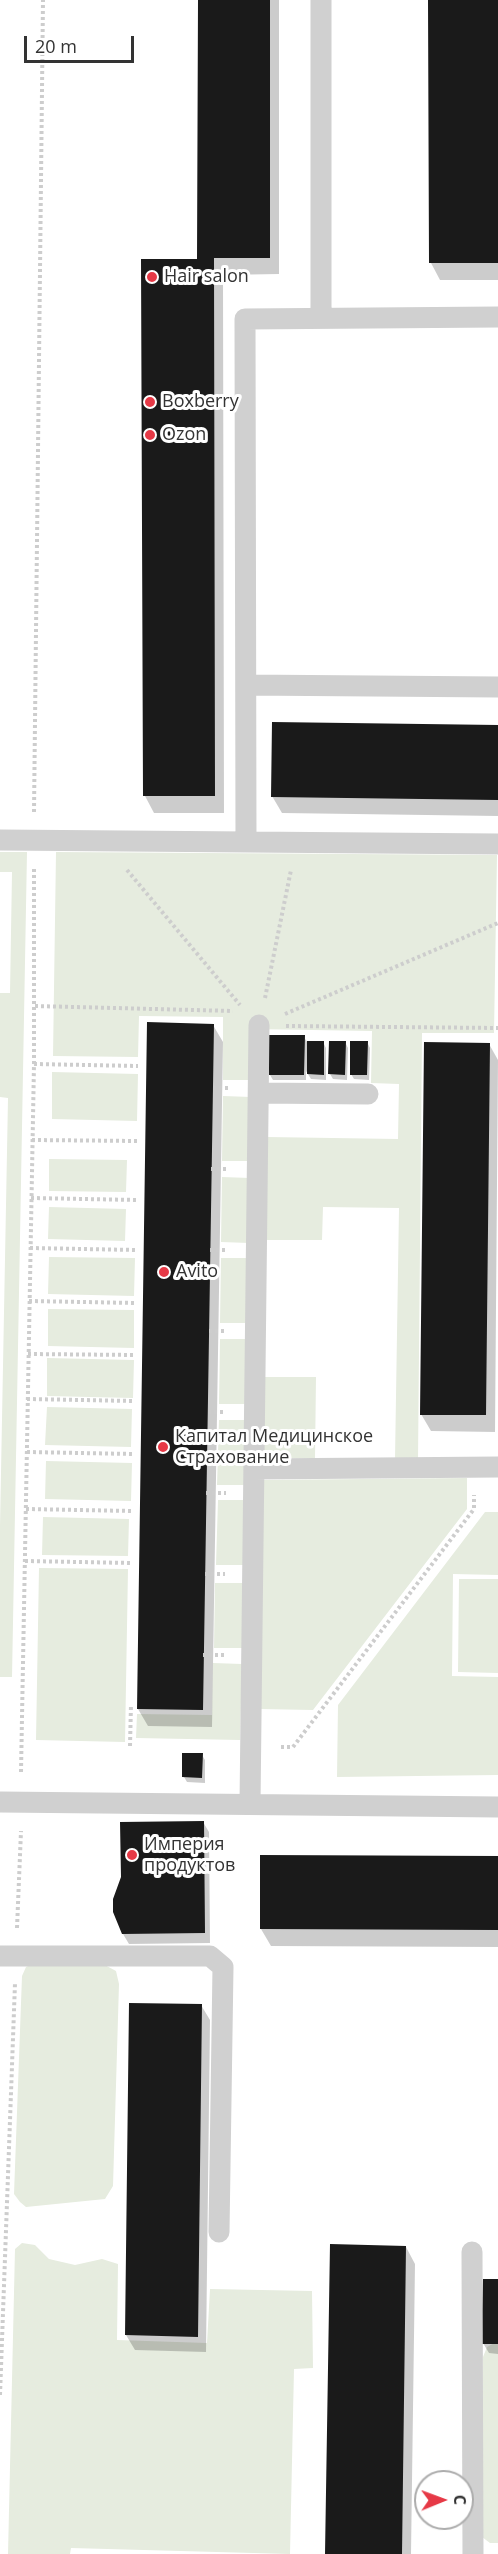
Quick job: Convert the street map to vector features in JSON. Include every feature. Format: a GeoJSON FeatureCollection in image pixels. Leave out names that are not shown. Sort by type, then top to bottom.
{"type":"FeatureCollection","features":[{"type":"Feature","properties":{"kind":"lane"},"geometry":{"type":"LineString","coordinates":[[321,0],[321,318]]}},
{"type":"Feature","properties":{"kind":"lane"},"geometry":{"type":"LineString","coordinates":[[246,842],[245,319],[498,317]]}},
{"type":"Feature","properties":{"kind":"lane"},"geometry":{"type":"LineString","coordinates":[[246,685],[498,687]]}},
{"type":"Feature","properties":{"kind":"lane"},"geometry":{"type":"LineString","coordinates":[[0,840],[498,844]]}},
{"type":"Feature","properties":{"kind":"lane"},"geometry":{"type":"LineString","coordinates":[[250,1804],[259,1093],[253,1018]]}},
{"type":"Feature","properties":{"kind":"lane"},"geometry":{"type":"LineString","coordinates":[[259,1093],[368,1094]]}},
{"type":"Feature","properties":{"kind":"lane"},"geometry":{"type":"LineString","coordinates":[[254,1468],[498,1467]]}},
{"type":"Feature","properties":{"kind":"lane"},"geometry":{"type":"LineString","coordinates":[[0,1802],[498,1807]]}},
{"type":"Feature","properties":{"kind":"lane"},"geometry":{"type":"LineString","coordinates":[[8,1956],[210,1956],[223,1967],[219,2232]]}},
{"type":"Feature","properties":{"kind":"lane"},"geometry":{"type":"LineString","coordinates":[[472,2252],[473,2554]]}},
{"type":"Feature","properties":{"kind":"path"},"geometry":{"type":"LineString","coordinates":[[0,2396],[8,1956],[22,1803],[35,1006],[34,840],[43,0]]}},
{"type":"Feature","properties":{"kind":"path"},"geometry":{"type":"LineString","coordinates":[[101,840],[253,1018]]}},
{"type":"Feature","properties":{"kind":"path"},"geometry":{"type":"LineString","coordinates":[[253,1018],[297,843]]}},
{"type":"Feature","properties":{"kind":"path"},"geometry":{"type":"LineString","coordinates":[[253,1018],[498,923]]}},
{"type":"Feature","properties":{"kind":"path"},"geometry":{"type":"LineString","coordinates":[[35,1006],[498,1028]]}},
{"type":"Feature","properties":{"kind":"path"},"geometry":{"type":"LineString","coordinates":[[34,1064],[138,1066]]}},
{"type":"Feature","properties":{"kind":"path"},"geometry":{"type":"LineString","coordinates":[[32,1140],[138,1141]]}},
{"type":"Feature","properties":{"kind":"path"},"geometry":{"type":"LineString","coordinates":[[31,1198],[137,1200]]}},
{"type":"Feature","properties":{"kind":"path"},"geometry":{"type":"LineString","coordinates":[[30,1248],[136,1250]]}},
{"type":"Feature","properties":{"kind":"path"},"geometry":{"type":"LineString","coordinates":[[29,1301],[136,1303]]}},
{"type":"Feature","properties":{"kind":"path"},"geometry":{"type":"LineString","coordinates":[[28,1354],[135,1355]]}},
{"type":"Feature","properties":{"kind":"path"},"geometry":{"type":"LineString","coordinates":[[27,1399],[134,1401]]}},
{"type":"Feature","properties":{"kind":"path"},"geometry":{"type":"LineString","coordinates":[[27,1452],[133,1454]]}},
{"type":"Feature","properties":{"kind":"path"},"geometry":{"type":"LineString","coordinates":[[250,1748],[293,1747],[474,1509],[474,1467]]}},
{"type":"Feature","properties":{"kind":"path"},"geometry":{"type":"LineString","coordinates":[[26,1509],[132,1511]]}},
{"type":"Feature","properties":{"kind":"path"},"geometry":{"type":"LineString","coordinates":[[25,1561],[132,1563]]}},
{"type":"Feature","properties":{"kind":"path"},"geometry":{"type":"LineString","coordinates":[[130,1746],[131,1704]]}},
{"type":"Feature","properties":{"kind":"shaded area"},"geometry":{"type":"Polygon","coordinates":[[[0,852],[27,852],[12,1677],[0,1677],[0,1526],[8,1098],[0,1097],[0,993],[10,993],[12,872],[0,872],[0,852]]]}},
{"type":"Feature","properties":{"kind":"shaded area"},"geometry":{"type":"Polygon","coordinates":[[[56,852],[497,855],[494,1033],[422,1033],[418,1460],[395,1459],[399,1208],[323,1207],[322,1240],[266,1240],[267,1137],[398,1139],[399,1084],[371,1083],[372,1031],[251,1029],[251,1080],[223,1080],[223,1017],[139,1016],[138,1057],[53,1056],[56,852]]]}},
{"type":"Feature","properties":{"kind":"shaded area"},"geometry":{"type":"Polygon","coordinates":[[[52,1072],[138,1074],[137,1121],[52,1119],[52,1072]]]}},
{"type":"Feature","properties":{"kind":"shaded area"},"geometry":{"type":"Polygon","coordinates":[[[223,1096],[251,1097],[250,1161],[222,1161],[223,1096]]]}},
{"type":"Feature","properties":{"kind":"shaded area"},"geometry":{"type":"Polygon","coordinates":[[[49,1159],[127,1160],[126,1192],[49,1191],[49,1159]]]}},
{"type":"Feature","properties":{"kind":"shaded area"},"geometry":{"type":"Polygon","coordinates":[[[222,1177],[250,1178],[249,1243],[221,1242],[222,1177]]]}},
{"type":"Feature","properties":{"kind":"shaded area"},"geometry":{"type":"Polygon","coordinates":[[[49,1207],[126,1209],[125,1241],[48,1239],[49,1207]]]}},
{"type":"Feature","properties":{"kind":"shaded area"},"geometry":{"type":"Polygon","coordinates":[[[49,1257],[135,1258],[134,1296],[48,1294],[49,1257]]]}},
{"type":"Feature","properties":{"kind":"shaded area"},"geometry":{"type":"Polygon","coordinates":[[[221,1258],[249,1258],[248,1323],[220,1323],[221,1258]]]}},
{"type":"Feature","properties":{"kind":"shaded area"},"geometry":{"type":"Polygon","coordinates":[[[48,1309],[134,1310],[134,1348],[48,1346],[48,1309]]]}},
{"type":"Feature","properties":{"kind":"shaded area"},"geometry":{"type":"Polygon","coordinates":[[[220,1339],[248,1339],[247,1404],[219,1404],[220,1339]]]}},
{"type":"Feature","properties":{"kind":"shaded area"},"geometry":{"type":"Polygon","coordinates":[[[47,1358],[134,1360],[133,1398],[47,1396],[47,1358]]]}},
{"type":"Feature","properties":{"kind":"shaded area"},"geometry":{"type":"Polygon","coordinates":[[[264,1377],[316,1377],[315,1458],[263,1458],[264,1377]]]}},
{"type":"Feature","properties":{"kind":"shaded area"},"geometry":{"type":"Polygon","coordinates":[[[47,1407],[132,1409],[131,1447],[45,1445],[47,1407]]]}},
{"type":"Feature","properties":{"kind":"shaded area"},"geometry":{"type":"Polygon","coordinates":[[[219,1420],[247,1420],[245,1485],[217,1485],[219,1420]]]}},
{"type":"Feature","properties":{"kind":"shaded area"},"geometry":{"type":"Polygon","coordinates":[[[46,1461],[132,1463],[131,1501],[45,1499],[46,1461]]]}},
{"type":"Feature","properties":{"kind":"shaded area"},"geometry":{"type":"Polygon","coordinates":[[[467,1478],[467,1509],[313,1710],[259,1709],[262,1480],[467,1478]]]}},
{"type":"Feature","properties":{"kind":"shaded area"},"geometry":{"type":"Polygon","coordinates":[[[218,1500],[245,1500],[244,1565],[216,1565],[218,1500]]]}},
{"type":"Feature","properties":{"kind":"shaded area"},"geometry":{"type":"Polygon","coordinates":[[[485,1512],[498,1512],[498,1575],[453,1574],[452,1676],[498,1677],[498,1775],[337,1777],[338,1705],[485,1512]]]}},
{"type":"Feature","properties":{"kind":"shaded area"},"geometry":{"type":"Polygon","coordinates":[[[43,1517],[129,1519],[128,1556],[42,1555],[43,1517]]]}},
{"type":"Feature","properties":{"kind":"shaded area"},"geometry":{"type":"Polygon","coordinates":[[[39,1568],[128,1569],[125,1742],[36,1740],[39,1568]]]}},
{"type":"Feature","properties":{"kind":"shaded area"},"geometry":{"type":"Polygon","coordinates":[[[459,1579],[498,1579],[498,1673],[458,1672],[459,1579]]]}},
{"type":"Feature","properties":{"kind":"shaded area"},"geometry":{"type":"Polygon","coordinates":[[[215,1583],[244,1583],[242,1648],[214,1648],[215,1583]]]}},
{"type":"Feature","properties":{"kind":"shaded area"},"geometry":{"type":"Polygon","coordinates":[[[213,1663],[242,1664],[240,1740],[136,1738],[137,1714],[212,1715],[213,1663]]]}},
{"type":"Feature","properties":{"kind":"shaded area"},"geometry":{"type":"Polygon","coordinates":[[[34,1963],[103,1964],[116,1971],[119,1984],[113,2186],[105,2199],[26,2207],[14,2194],[22,1976],[26,1967],[34,1963]]]}},
{"type":"Feature","properties":{"kind":"shaded area"},"geometry":{"type":"Polygon","coordinates":[[[22,2243],[35,2245],[49,2259],[75,2265],[102,2259],[118,2264],[117,2340],[207,2343],[210,2289],[312,2291],[313,2368],[294,2369],[290,2554],[71,2548],[70,2554],[8,2554],[15,2249],[22,2243]]]}},
{"type":"Feature","properties":{"kind":"shaded area"},"geometry":{"type":"Polygon","coordinates":[[[498,2341],[498,2543],[490,2543],[482,2537],[483,2357],[487,2347],[498,2341]]]}},
{"type":"Feature","properties":{"kind":"building"},"geometry":{"type":"Polygon","coordinates":[[[198,0],[270,0],[270,258],[214,258],[215,796],[143,796],[141,259],[197,259],[198,0]]]}},
{"type":"Feature","properties":{"kind":"building"},"geometry":{"type":"Polygon","coordinates":[[[428,0],[498,0],[498,263],[429,263],[428,0]]]}},
{"type":"Feature","properties":{"kind":"building"},"geometry":{"type":"Polygon","coordinates":[[[272,722],[498,725],[498,800],[271,797],[272,722]]]}},
{"type":"Feature","properties":{"kind":"building"},"geometry":{"type":"Polygon","coordinates":[[[147,1022],[214,1024],[203,1710],[137,1709],[147,1022]]]}},
{"type":"Feature","properties":{"kind":"building"},"geometry":{"type":"Polygon","coordinates":[[[269,1035],[305,1035],[304,1075],[269,1075],[269,1035]]]}},
{"type":"Feature","properties":{"kind":"building"},"geometry":{"type":"Polygon","coordinates":[[[307,1041],[324,1041],[324,1075],[307,1074],[307,1041]]]}},
{"type":"Feature","properties":{"kind":"building"},"geometry":{"type":"Polygon","coordinates":[[[329,1041],[346,1041],[345,1075],[328,1074],[329,1041]]]}},
{"type":"Feature","properties":{"kind":"building"},"geometry":{"type":"Polygon","coordinates":[[[350,1041],[368,1041],[367,1075],[350,1075],[350,1041]]]}},
{"type":"Feature","properties":{"kind":"building"},"geometry":{"type":"Polygon","coordinates":[[[424,1042],[490,1043],[486,1415],[420,1415],[424,1042]]]}},
{"type":"Feature","properties":{"kind":"building"},"geometry":{"type":"Polygon","coordinates":[[[182,1753],[203,1753],[202,1778],[182,1777],[182,1753]]]}},
{"type":"Feature","properties":{"kind":"building"},"geometry":{"type":"Polygon","coordinates":[[[204,1821],[205,1933],[122,1934],[113,1912],[113,1899],[121,1877],[120,1822],[204,1821]]]}},
{"type":"Feature","properties":{"kind":"building"},"geometry":{"type":"Polygon","coordinates":[[[260,1855],[498,1856],[498,1930],[260,1929],[260,1855]]]}},
{"type":"Feature","properties":{"kind":"building"},"geometry":{"type":"Polygon","coordinates":[[[129,2003],[202,2004],[198,2337],[125,2335],[129,2003]]]}},
{"type":"Feature","properties":{"kind":"building"},"geometry":{"type":"Polygon","coordinates":[[[330,2244],[406,2246],[402,2554],[325,2554],[330,2244]]]}},
{"type":"Feature","properties":{"kind":"building"},"geometry":{"type":"Polygon","coordinates":[[[483,2279],[498,2279],[498,2344],[481,2344],[483,2279]]]}},
{"type":"Feature","properties":{"kind":"place","name":"Hair salon"},"geometry":{"type":"Point","coordinates":[152,277]}},
{"type":"Feature","properties":{"kind":"place","name":"Boxberry"},"geometry":{"type":"Point","coordinates":[150,402]}},
{"type":"Feature","properties":{"kind":"place","name":"Ozon"},"geometry":{"type":"Point","coordinates":[150,435]}},
{"type":"Feature","properties":{"kind":"place","name":"Avito"},"geometry":{"type":"Point","coordinates":[164,1272]}},
{"type":"Feature","properties":{"kind":"place","name":"Капитал Медицинское Страхование"},"geometry":{"type":"Point","coordinates":[163,1447]}},
{"type":"Feature","properties":{"kind":"place","name":"Империя продуктов"},"geometry":{"type":"Point","coordinates":[132,1855]}}]}
